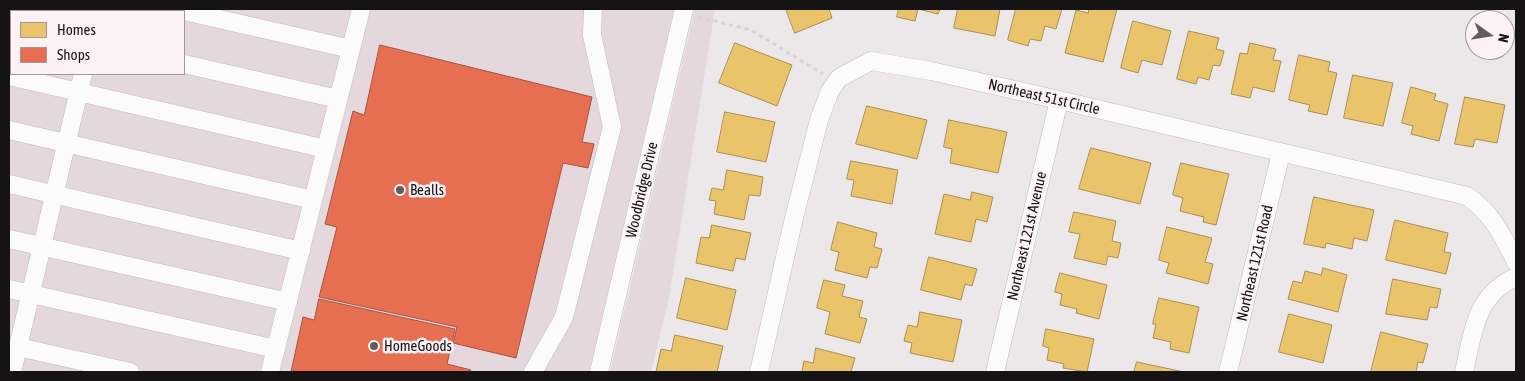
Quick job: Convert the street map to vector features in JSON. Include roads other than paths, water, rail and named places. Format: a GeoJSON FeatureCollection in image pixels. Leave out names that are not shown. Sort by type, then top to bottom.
{"type":"FeatureCollection","features":[{"type":"Feature","properties":{"kind":"street"},"geometry":{"type":"LineString","coordinates":[[270,372],[361,9]]}},
{"type":"Feature","properties":{"kind":"street"},"geometry":{"type":"LineString","coordinates":[[533,372],[564,317],[612,127],[592,35],[593,9]]}},
{"type":"Feature","properties":{"kind":"street"},"geometry":{"type":"LineString","coordinates":[[185,11],[351,49]]}},
{"type":"Feature","properties":{"kind":"street","name":"Woodbridge Drive"},"geometry":{"type":"LineString","coordinates":[[599,372],[684,12]]}},
{"type":"Feature","properties":{"kind":"street","name":"Northeast 51st Circle"},"geometry":{"type":"LineString","coordinates":[[759,372],[819,120],[830,91],[839,78],[871,61],[898,64],[1059,100],[1467,196],[1484,208],[1499,228],[1516,262]]}},
{"type":"Feature","properties":{"kind":"street"},"geometry":{"type":"LineString","coordinates":[[185,64],[338,99]]}},
{"type":"Feature","properties":{"kind":"street"},"geometry":{"type":"LineString","coordinates":[[12,372],[83,75]]}},
{"type":"Feature","properties":{"kind":"street"},"geometry":{"type":"LineString","coordinates":[[9,76],[326,149]]}},
{"type":"Feature","properties":{"kind":"street","name":"Northeast 121st Avenue"},"geometry":{"type":"LineString","coordinates":[[995,372],[1059,100]]}},
{"type":"Feature","properties":{"kind":"street"},"geometry":{"type":"LineString","coordinates":[[9,130],[313,200]]}},
{"type":"Feature","properties":{"kind":"street","name":"Northeast 121st Road"},"geometry":{"type":"LineString","coordinates":[[1228,372],[1281,153]]}},
{"type":"Feature","properties":{"kind":"street"},"geometry":{"type":"LineString","coordinates":[[9,184],[301,251]]}},
{"type":"Feature","properties":{"kind":"street"},"geometry":{"type":"LineString","coordinates":[[9,238],[288,302]]}},
{"type":"Feature","properties":{"kind":"street"},"geometry":{"type":"LineString","coordinates":[[1464,372],[1473,330],[1485,300],[1502,283],[1516,277]]}},
{"type":"Feature","properties":{"kind":"street"},"geometry":{"type":"LineString","coordinates":[[9,289],[276,349]]}},
{"type":"Feature","properties":{"kind":"street"},"geometry":{"type":"LineString","coordinates":[[18,346],[130,372]]}},
{"type":"Feature","properties":{"kind":"place","name":"Bealls"},"geometry":{"type":"Point","coordinates":[400,190]}},
{"type":"Feature","properties":{"kind":"place","name":"HomeGoods"},"geometry":{"type":"Point","coordinates":[374,346]}}]}
